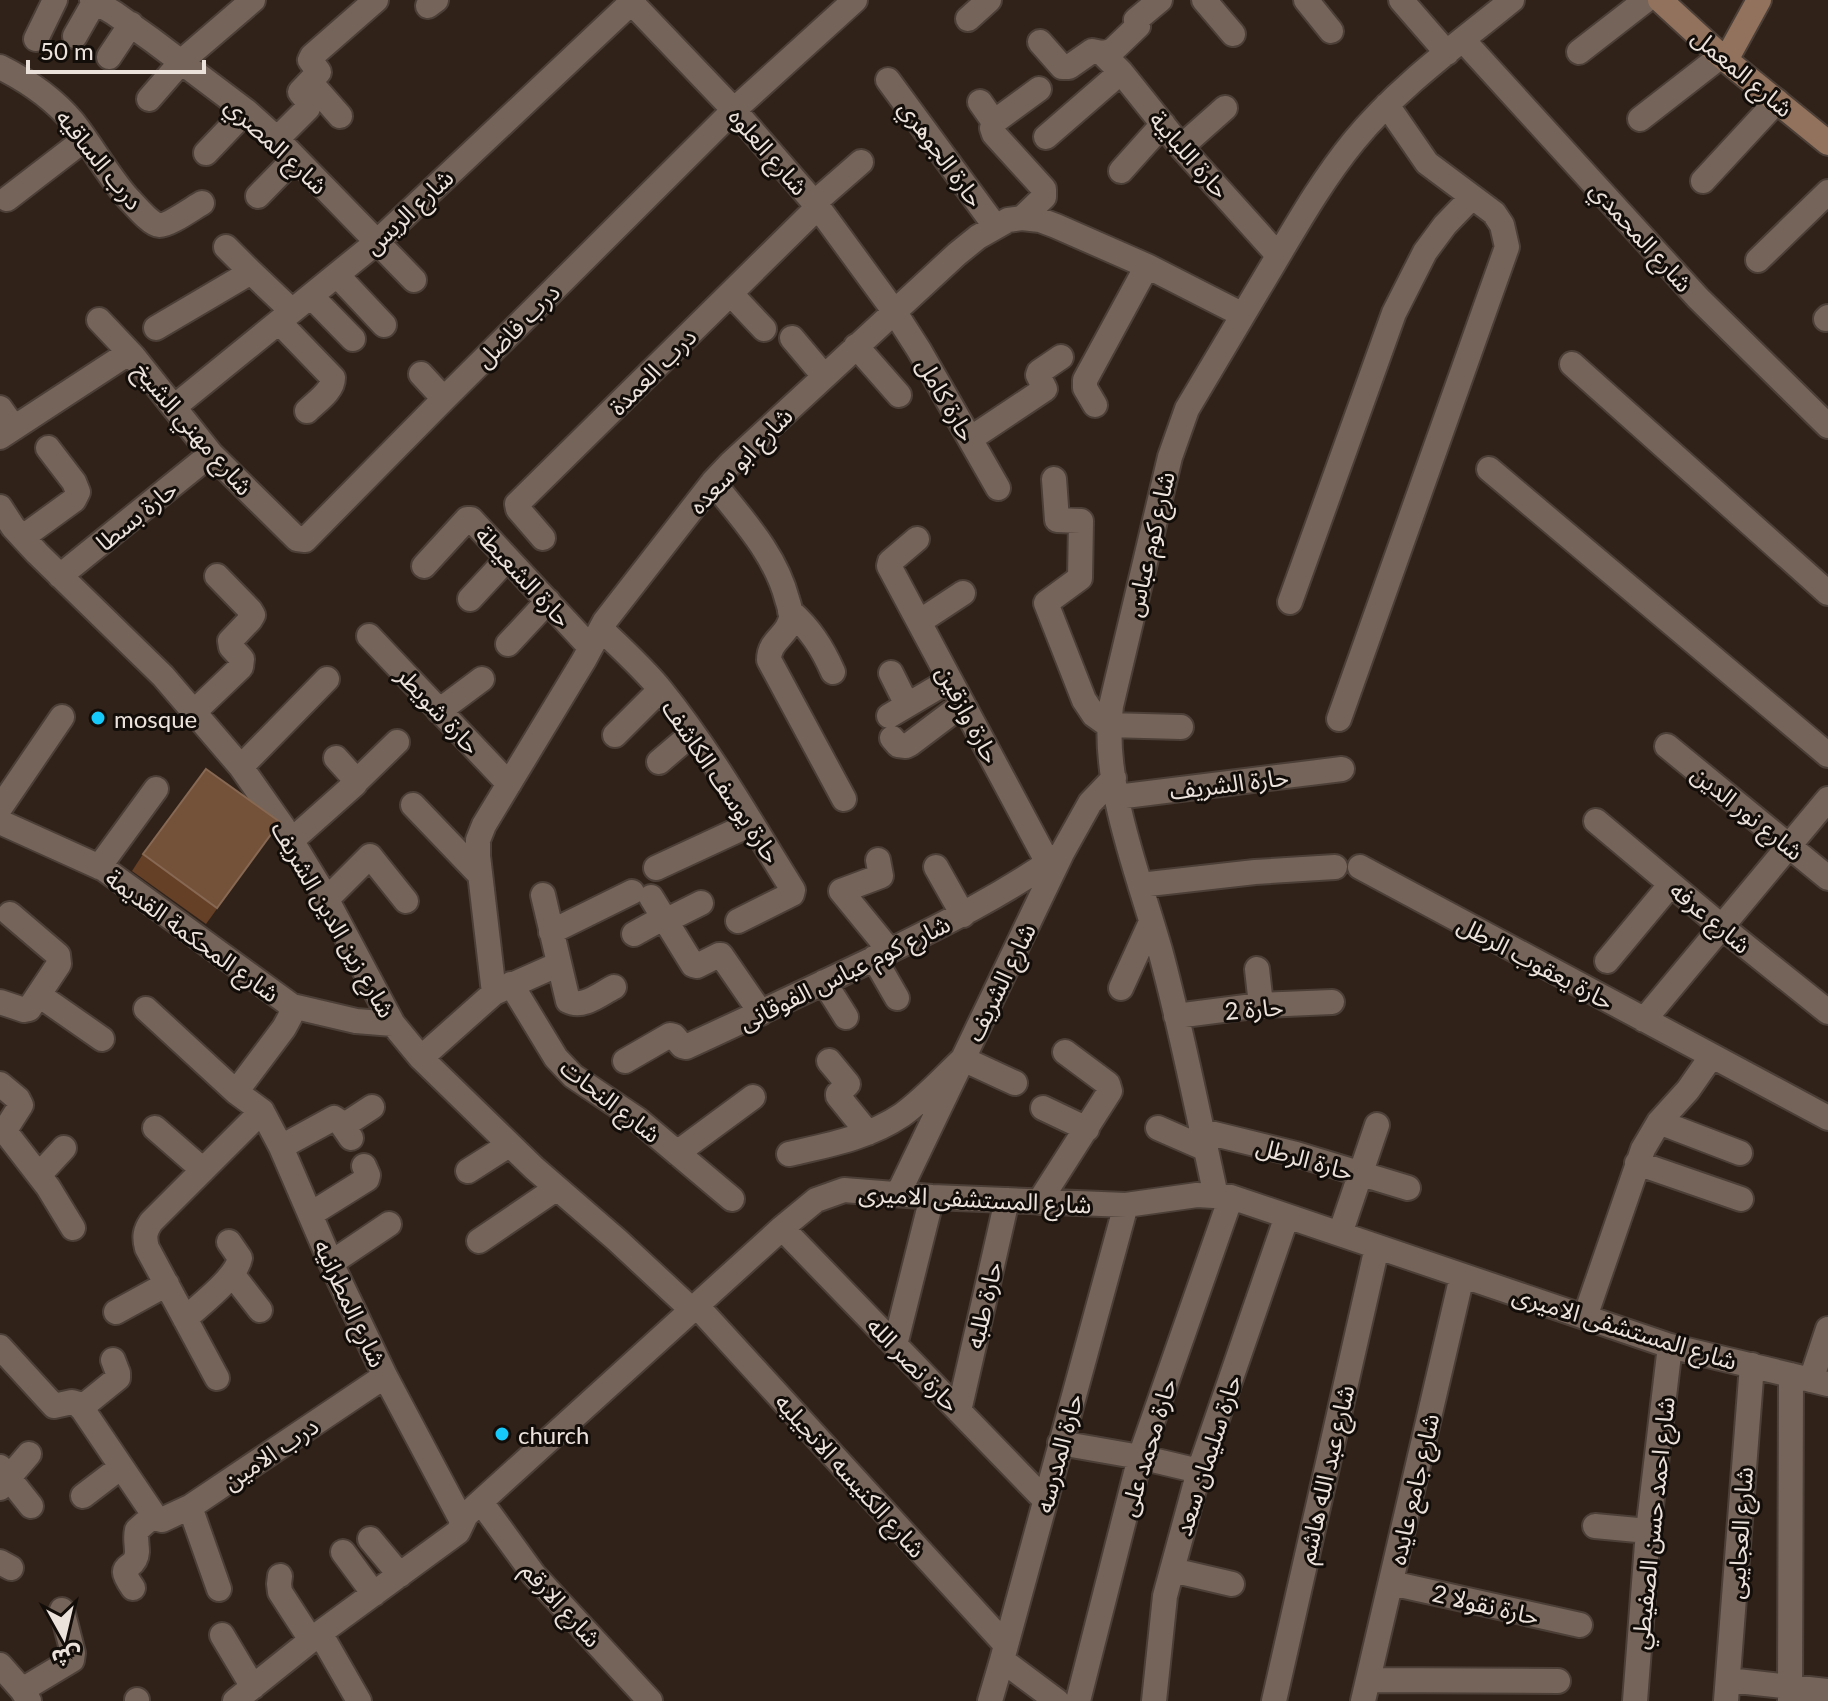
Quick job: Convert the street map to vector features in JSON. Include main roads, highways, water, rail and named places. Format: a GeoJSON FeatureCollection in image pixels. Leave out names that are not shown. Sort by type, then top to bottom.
{"type":"FeatureCollection","features":[{"type":"Feature","properties":{"kind":"place","name":"mosque"},"geometry":{"type":"Point","coordinates":[98,718]}},
{"type":"Feature","properties":{"kind":"place","name":"church"},"geometry":{"type":"Point","coordinates":[502,1434]}}]}
